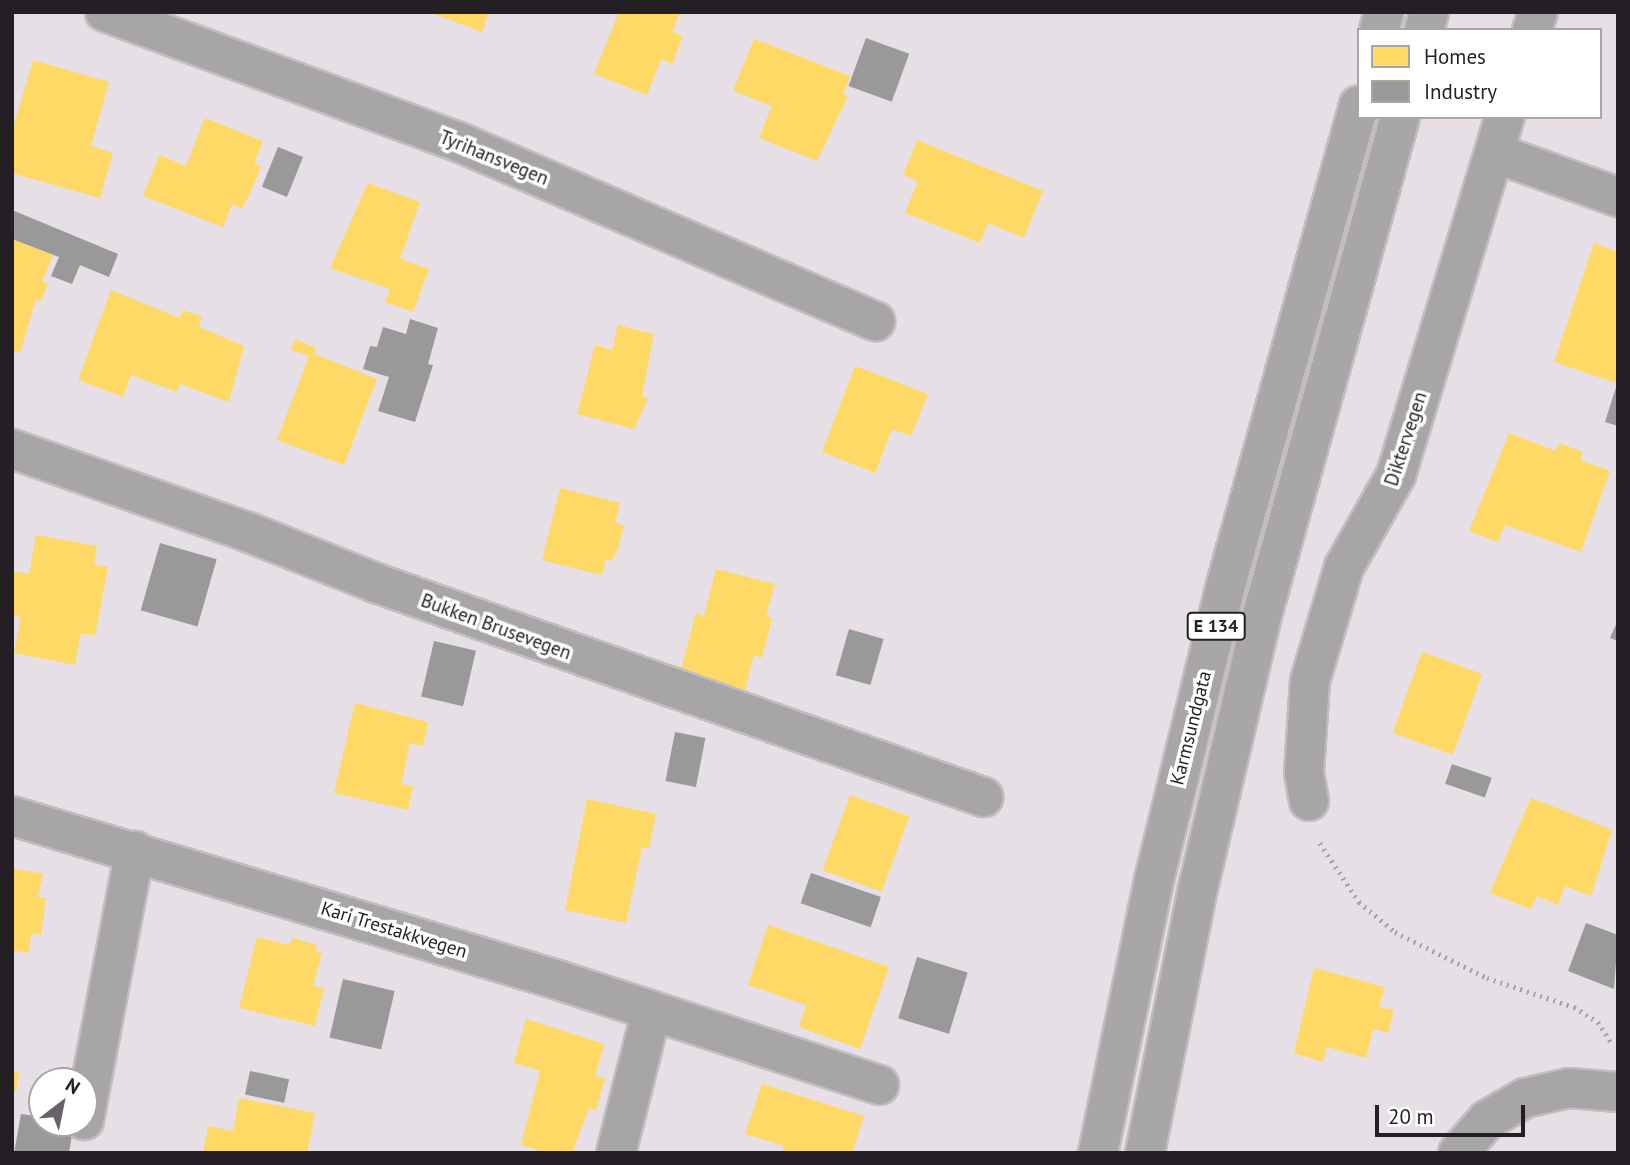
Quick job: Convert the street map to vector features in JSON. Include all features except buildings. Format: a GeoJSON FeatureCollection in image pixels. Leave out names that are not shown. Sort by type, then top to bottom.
{"type":"FeatureCollection","features":[{"type":"Feature","properties":{"kind":"highway","name":"Karmsundgata"},"geometry":{"type":"LineString","coordinates":[[1098,1153],[1154,880],[1224,592],[1357,112]]}},
{"type":"Feature","properties":{"kind":"highway","name":"E 134"},"geometry":{"type":"LineString","coordinates":[[1145,1153],[1198,888],[1261,619],[1399,119]]}},
{"type":"Feature","properties":{"kind":"street","name":"Tyrihansvegen"},"geometry":{"type":"LineString","coordinates":[[105,12],[461,143],[875,321]]}},
{"type":"Feature","properties":{"kind":"street","name":"Diktervegen"},"geometry":{"type":"LineString","coordinates":[[1309,801],[1304,774],[1310,681],[1344,566],[1396,475],[1505,119]]}},
{"type":"Feature","properties":{"kind":"street"},"geometry":{"type":"LineString","coordinates":[[1494,153],[1618,197]]}},
{"type":"Feature","properties":{"kind":"street","name":"Bukken Brusevegen"},"geometry":{"type":"LineString","coordinates":[[12,449],[666,687],[983,797]]}},
{"type":"Feature","properties":{"kind":"street","name":"Kari Trestakkvegen"},"geometry":{"type":"LineString","coordinates":[[12,816],[135,850],[652,1010],[879,1085]]}},
{"type":"Feature","properties":{"kind":"street"},"geometry":{"type":"LineString","coordinates":[[94,1067],[135,850]]}},
{"type":"Feature","properties":{"kind":"street"},"geometry":{"type":"LineString","coordinates":[[616,1153],[652,1010]]}},
{"type":"Feature","properties":{"kind":"street"},"geometry":{"type":"LineString","coordinates":[[1458,1153],[1488,1120],[1525,1098],[1569,1088],[1615,1091]]}},
{"type":"Feature","properties":{"kind":"path"},"geometry":{"type":"LineString","coordinates":[[1309,801],[1313,830],[1331,866],[1359,902],[1395,932],[1443,959],[1574,1007],[1598,1022],[1613,1042],[1618,1063],[1615,1091]]}}]}
